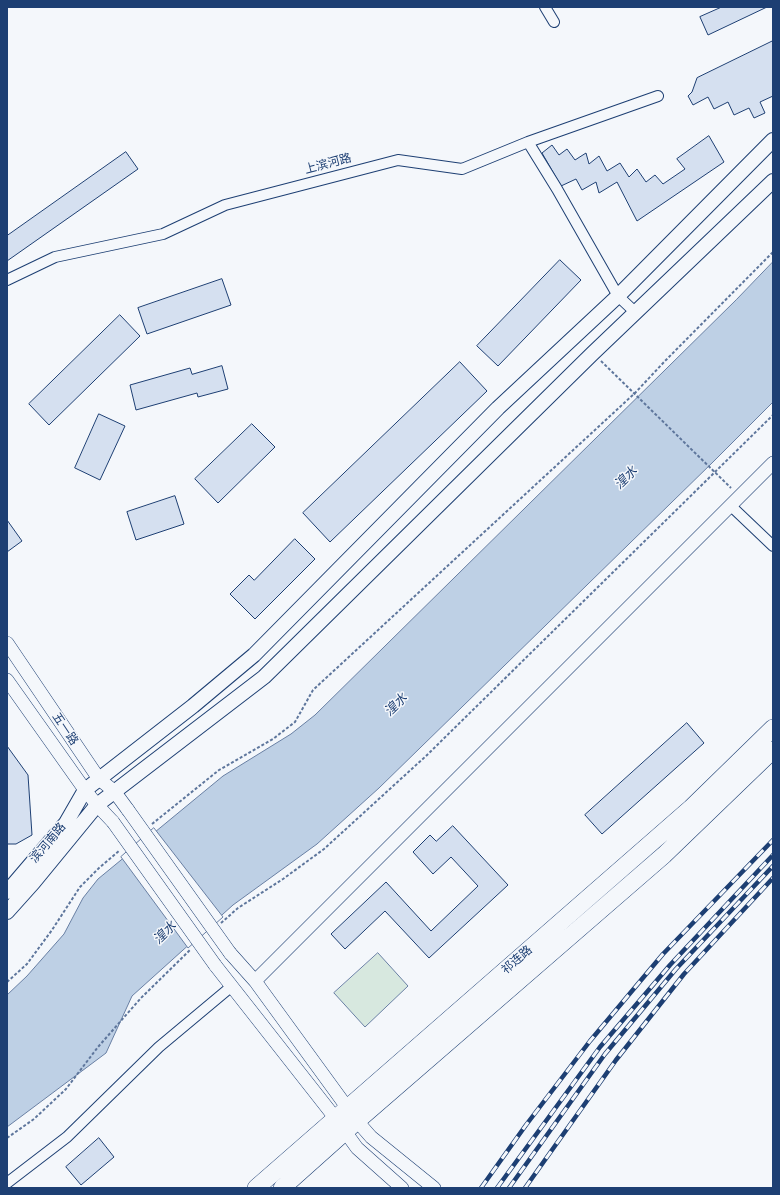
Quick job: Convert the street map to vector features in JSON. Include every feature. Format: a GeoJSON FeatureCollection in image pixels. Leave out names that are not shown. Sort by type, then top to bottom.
{"type":"FeatureCollection","features":[{"type":"Feature","properties":{"kind":"highway","name":"祁连路"},"geometry":{"type":"LineString","coordinates":[[282,1188],[345,1133],[347,1116],[691,808],[773,728]]}},
{"type":"Feature","properties":{"kind":"highway","name":"祁连路"},"geometry":{"type":"LineString","coordinates":[[256,1188],[347,1116],[664,855],[773,750]]}},
{"type":"Feature","properties":{"kind":"main road"},"geometry":{"type":"LineString","coordinates":[[85,790],[193,706],[254,656],[498,408],[618,296],[773,140]]}},
{"type":"Feature","properties":{"kind":"main road"},"geometry":{"type":"LineString","coordinates":[[7,912],[38,878],[97,805],[264,677],[592,354],[773,180]]}},
{"type":"Feature","properties":{"kind":"main road","name":"滨河南路"},"geometry":{"type":"LineString","coordinates":[[7,892],[66,823],[85,790]]}},
{"type":"Feature","properties":{"kind":"street"},"geometry":{"type":"LineString","coordinates":[[545,7],[554,22]]}},
{"type":"Feature","properties":{"kind":"street","name":"上滨河路"},"geometry":{"type":"LineString","coordinates":[[7,280],[55,257],[163,234],[225,205],[398,160],[462,169],[528,142],[658,96]]}},
{"type":"Feature","properties":{"kind":"street"},"geometry":{"type":"LineString","coordinates":[[528,142],[557,189],[618,296],[636,313]]}},
{"type":"Feature","properties":{"kind":"street"},"geometry":{"type":"LineString","coordinates":[[255,981],[773,463]]}},
{"type":"Feature","properties":{"kind":"street"},"geometry":{"type":"LineString","coordinates":[[735,501],[773,546]]}},
{"type":"Feature","properties":{"kind":"street","name":"五一路"},"geometry":{"type":"LineString","coordinates":[[7,643],[99,779],[114,791],[230,953],[255,981],[347,1116]]}},
{"type":"Feature","properties":{"kind":"street","name":"五一路"},"geometry":{"type":"LineString","coordinates":[[7,680],[85,790],[113,822],[215,965],[347,1116]]}},
{"type":"Feature","properties":{"kind":"street"},"geometry":{"type":"LineString","coordinates":[[7,1183],[67,1137],[159,1048],[232,986]]}},
{"type":"Feature","properties":{"kind":"street"},"geometry":{"type":"LineString","coordinates":[[347,1116],[434,1188]]}},
{"type":"Feature","properties":{"kind":"street"},"geometry":{"type":"LineString","coordinates":[[345,1133],[357,1148],[402,1188]]}},
{"type":"Feature","properties":{"kind":"path"},"geometry":{"type":"LineString","coordinates":[[147,828],[219,770],[273,740],[295,722],[313,690],[635,393],[773,252]]}},
{"type":"Feature","properties":{"kind":"path"},"geometry":{"type":"LineString","coordinates":[[592,354],[614,373],[716,472],[735,501]]}},
{"type":"Feature","properties":{"kind":"path"},"geometry":{"type":"LineString","coordinates":[[216,927],[238,908],[283,879],[324,849],[420,762],[773,415]]}},
{"type":"Feature","properties":{"kind":"path"},"geometry":{"type":"LineString","coordinates":[[7,982],[27,964],[52,930],[80,887],[99,868],[123,848]]}},
{"type":"Feature","properties":{"kind":"path"},"geometry":{"type":"LineString","coordinates":[[7,1138],[34,1118],[66,1089],[98,1047],[141,998],[194,946]]}},
{"type":"Feature","properties":{"kind":"shaded area"},"geometry":{"type":"Polygon","coordinates":[[[378,953],[408,986],[365,1027],[334,993],[378,953]]]}},
{"type":"Feature","properties":{"kind":"water","name":"湟水"},"geometry":{"type":"Polygon","coordinates":[[[773,262],[773,402],[379,788],[317,844],[233,905],[132,996],[106,1053],[7,1127],[7,995],[27,976],[64,934],[83,898],[98,879],[223,776],[291,734],[315,715],[773,262]]]}},
{"type":"Feature","properties":{"kind":"pier"},"geometry":{"type":"Polygon","coordinates":[[[154,828],[223,917],[188,948],[121,857],[154,828]]]}},
{"type":"Feature","properties":{"kind":"building"},"geometry":{"type":"Polygon","coordinates":[[[722,7],[767,7],[708,35],[700,17],[722,7]]]}},
{"type":"Feature","properties":{"kind":"building"},"geometry":{"type":"Polygon","coordinates":[[[773,41],[773,96],[760,102],[765,113],[754,118],[749,108],[734,115],[728,102],[714,109],[708,97],[693,105],[688,96],[692,92],[697,78],[773,41]]]}},
{"type":"Feature","properties":{"kind":"building"},"geometry":{"type":"Polygon","coordinates":[[[709,136],[724,162],[637,221],[617,182],[599,193],[596,182],[582,190],[576,179],[561,186],[542,153],[552,145],[559,155],[567,149],[575,160],[586,153],[589,164],[599,156],[607,171],[620,163],[629,177],[637,169],[646,182],[655,175],[663,184],[685,169],[677,159],[709,136]]]}},
{"type":"Feature","properties":{"kind":"building"},"geometry":{"type":"Polygon","coordinates":[[[126,152],[138,169],[7,261],[7,236],[126,152]]]}},
{"type":"Feature","properties":{"kind":"building"},"geometry":{"type":"Polygon","coordinates":[[[560,260],[581,280],[498,366],[477,346],[560,260]]]}},
{"type":"Feature","properties":{"kind":"building"},"geometry":{"type":"Polygon","coordinates":[[[222,279],[231,305],[147,334],[138,308],[222,279]]]}},
{"type":"Feature","properties":{"kind":"building"},"geometry":{"type":"Polygon","coordinates":[[[120,315],[140,336],[49,425],[29,404],[120,315]]]}},
{"type":"Feature","properties":{"kind":"building"},"geometry":{"type":"Polygon","coordinates":[[[460,362],[487,391],[330,542],[303,513],[460,362]]]}},
{"type":"Feature","properties":{"kind":"building"},"geometry":{"type":"Polygon","coordinates":[[[222,366],[228,389],[198,397],[197,393],[136,410],[130,385],[190,368],[192,374],[222,366]]]}},
{"type":"Feature","properties":{"kind":"building"},"geometry":{"type":"Polygon","coordinates":[[[99,414],[125,426],[100,480],[75,468],[99,414]]]}},
{"type":"Feature","properties":{"kind":"building"},"geometry":{"type":"Polygon","coordinates":[[[252,424],[275,447],[218,503],[195,479],[252,424]]]}},
{"type":"Feature","properties":{"kind":"building"},"geometry":{"type":"Polygon","coordinates":[[[175,496],[184,524],[136,540],[127,512],[175,496]]]}},
{"type":"Feature","properties":{"kind":"building"},"geometry":{"type":"Polygon","coordinates":[[[7,520],[22,541],[7,552],[7,520]]]}},
{"type":"Feature","properties":{"kind":"building"},"geometry":{"type":"Polygon","coordinates":[[[295,539],[315,559],[255,619],[230,594],[249,575],[254,580],[295,539]]]}},
{"type":"Feature","properties":{"kind":"building"},"geometry":{"type":"Polygon","coordinates":[[[687,723],[704,743],[602,834],[585,815],[687,723]]]}},
{"type":"Feature","properties":{"kind":"building"},"geometry":{"type":"Polygon","coordinates":[[[7,746],[28,775],[32,835],[16,844],[7,844],[7,746]]]}},
{"type":"Feature","properties":{"kind":"building"},"geometry":{"type":"Polygon","coordinates":[[[453,826],[508,885],[429,958],[385,911],[345,949],[331,934],[386,882],[431,931],[478,886],[451,857],[433,874],[413,852],[430,835],[436,841],[453,826]]]}},
{"type":"Feature","properties":{"kind":"building"},"geometry":{"type":"Polygon","coordinates":[[[99,1138],[114,1157],[81,1185],[66,1167],[99,1138]]]}},
{"type":"Feature","properties":{"kind":"railway"},"geometry":{"type":"LineString","coordinates":[[481,1188],[526,1125],[590,1041],[663,954],[773,840]]}},
{"type":"Feature","properties":{"kind":"railway"},"geometry":{"type":"LineString","coordinates":[[497,1188],[600,1047],[670,965],[773,855]]}},
{"type":"Feature","properties":{"kind":"railway"},"geometry":{"type":"LineString","coordinates":[[509,1188],[605,1054],[676,969],[773,866]]}},
{"type":"Feature","properties":{"kind":"railway"},"geometry":{"type":"LineString","coordinates":[[525,1188],[616,1060],[684,974],[773,878]]}}]}
